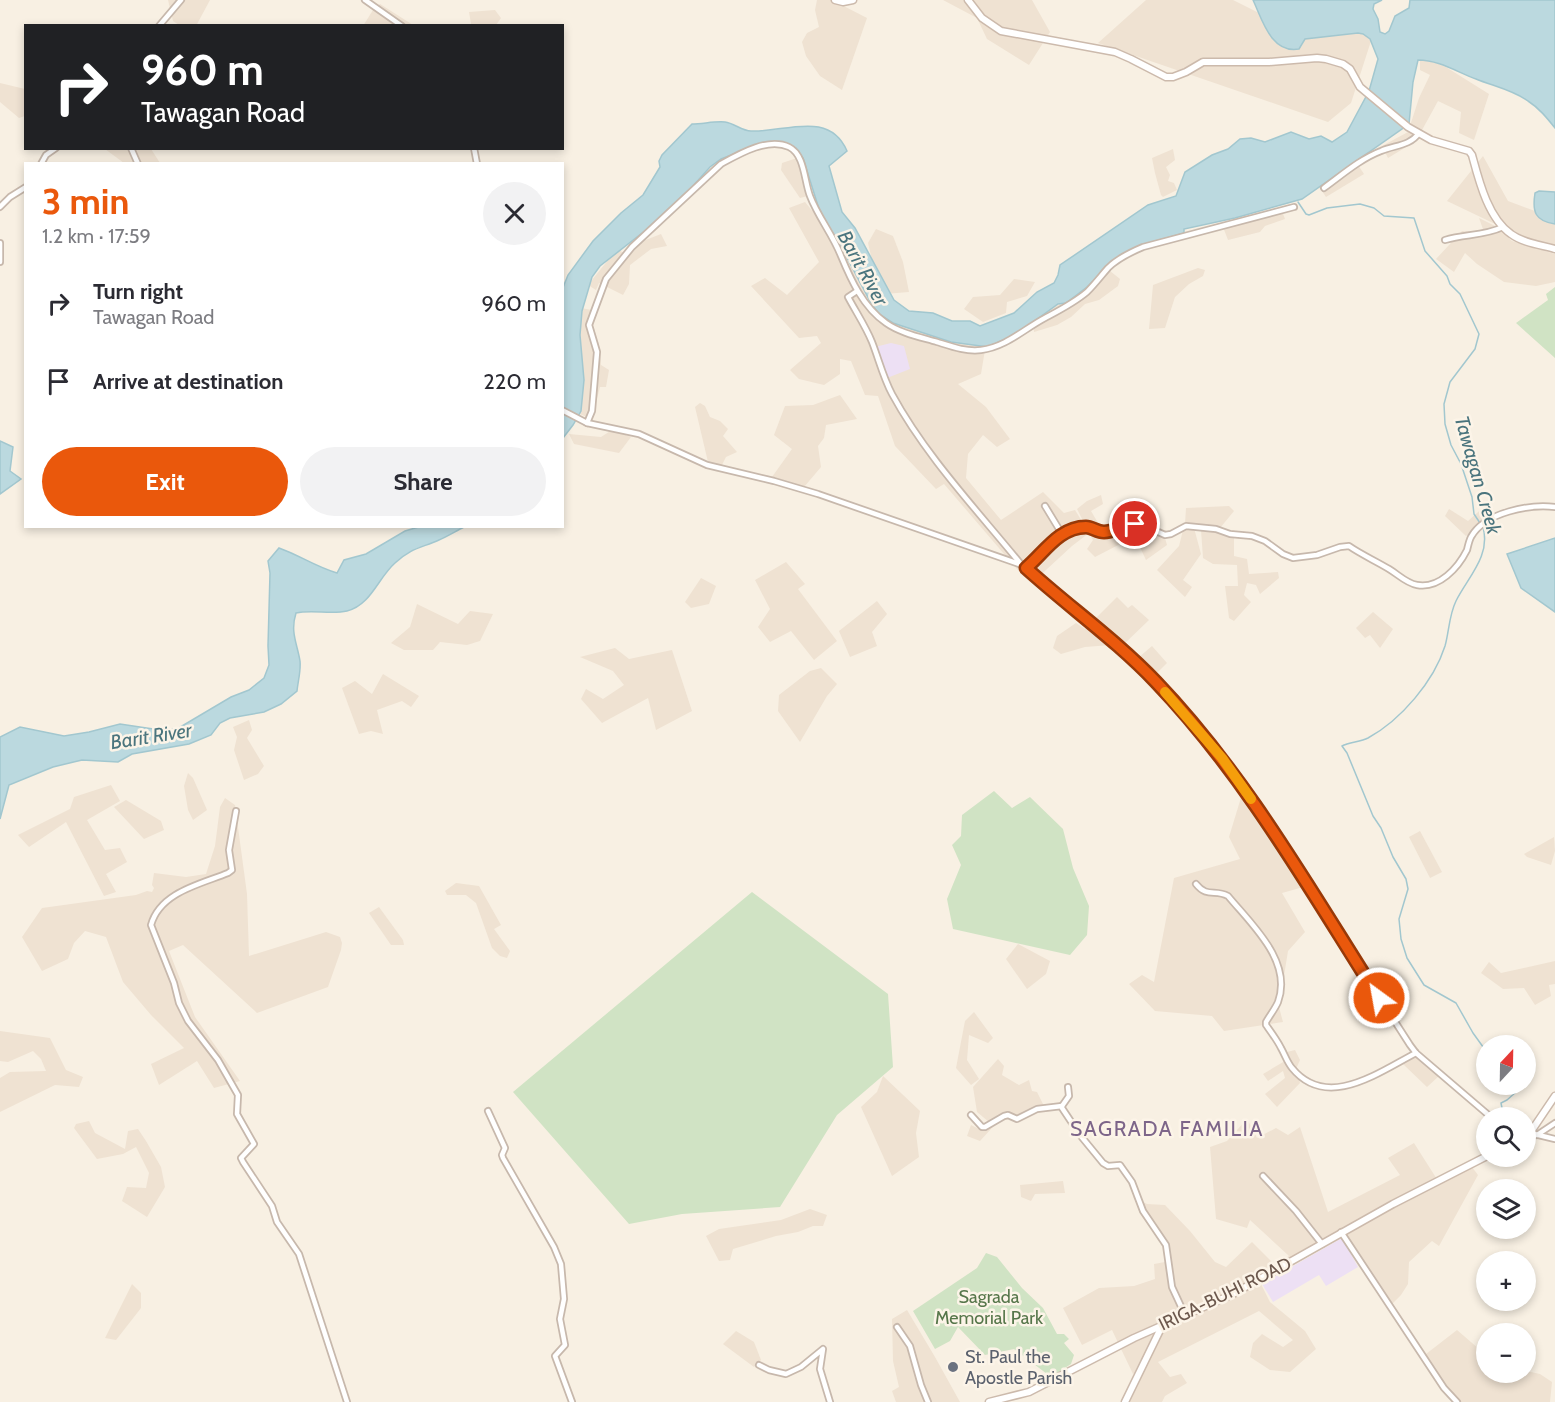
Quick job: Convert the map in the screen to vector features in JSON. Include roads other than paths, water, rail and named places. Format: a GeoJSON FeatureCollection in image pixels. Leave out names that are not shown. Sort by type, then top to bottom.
{"type":"FeatureCollection","features":[{"type":"Feature","properties":{"kind":"main road"},"geometry":{"type":"LineString","coordinates":[[835,0],[843,2],[853,0]]}},
{"type":"Feature","properties":{"kind":"main road"},"geometry":{"type":"LineString","coordinates":[[968,0],[982,18],[1001,31],[1115,52],[1166,77],[1186,72],[1203,62],[1269,62],[1317,58],[1347,66],[1360,87],[1408,127],[1431,140],[1469,151],[1491,209],[1510,234],[1555,249]]}},
{"type":"Feature","properties":{"kind":"main road"},"geometry":{"type":"LineString","coordinates":[[1536,1125],[1555,1096]]}},
{"type":"Feature","properties":{"kind":"main road","name":"IRIGA-BUHI ROAD"},"geometry":{"type":"LineString","coordinates":[[989,1402],[1029,1392],[1162,1326],[1233,1294],[1341,1232],[1476,1162]]}},
{"type":"Feature","properties":{"kind":"main road"},"geometry":{"type":"LineString","coordinates":[[1125,1402],[1162,1326]]}},
{"type":"Feature","properties":{"kind":"street"},"geometry":{"type":"LineString","coordinates":[[161,24],[181,0]]}},
{"type":"Feature","properties":{"kind":"street"},"geometry":{"type":"LineString","coordinates":[[365,0],[399,24]]}},
{"type":"Feature","properties":{"kind":"street"},"geometry":{"type":"LineString","coordinates":[[1324,188],[1360,162],[1381,150],[1414,140],[1419,133]]}},
{"type":"Feature","properties":{"kind":"street"},"geometry":{"type":"LineString","coordinates":[[586,423],[592,411],[597,352],[589,325],[606,279],[632,247],[721,164],[738,155],[774,144],[794,150],[801,162],[810,196],[857,291],[886,324],[951,346],[981,350],[999,345],[1062,310],[1089,290],[1113,264],[1134,250],[1294,207]]}},
{"type":"Feature","properties":{"kind":"street"},"geometry":{"type":"LineString","coordinates":[[41,162],[53,150]]}},
{"type":"Feature","properties":{"kind":"street"},"geometry":{"type":"LineString","coordinates":[[0,207],[24,188]]}},
{"type":"Feature","properties":{"kind":"street"},"geometry":{"type":"LineString","coordinates":[[1445,240],[1463,235],[1492,232],[1503,227]]}},
{"type":"Feature","properties":{"kind":"street"},"geometry":{"type":"LineString","coordinates":[[0,243],[0,262]]}},
{"type":"Feature","properties":{"kind":"street"},"geometry":{"type":"LineString","coordinates":[[857,291],[848,297],[872,342],[891,393],[910,425],[954,483],[1024,566],[1128,654],[1157,682],[1222,758],[1261,813],[1416,1053],[1479,1107]]}},
{"type":"Feature","properties":{"kind":"street"},"geometry":{"type":"LineString","coordinates":[[564,412],[586,423],[639,434],[707,465],[818,494],[1024,566]]}},
{"type":"Feature","properties":{"kind":"street"},"geometry":{"type":"LineString","coordinates":[[1045,506],[1062,534]]}},
{"type":"Feature","properties":{"kind":"street"},"geometry":{"type":"LineString","coordinates":[[1024,566],[1062,534],[1085,527],[1107,532],[1131,523],[1164,535],[1184,527],[1196,527],[1255,536],[1293,558],[1317,555],[1347,546],[1389,569],[1406,582],[1427,586],[1454,571],[1464,555],[1471,536],[1492,518],[1510,511],[1555,507]]}},
{"type":"Feature","properties":{"kind":"street"},"geometry":{"type":"LineString","coordinates":[[236,811],[229,850],[232,870],[179,891],[157,914],[152,925],[188,1021],[218,1060],[238,1095],[237,1114],[254,1144],[242,1158],[243,1162],[272,1206],[277,1222],[298,1254],[346,1402]]}},
{"type":"Feature","properties":{"kind":"street"},"geometry":{"type":"LineString","coordinates":[[1196,884],[1206,893],[1228,896],[1266,942],[1282,975],[1278,1001],[1266,1025],[1290,1066],[1301,1078],[1319,1088],[1354,1085],[1416,1053]]}},
{"type":"Feature","properties":{"kind":"street"},"geometry":{"type":"LineString","coordinates":[[971,1115],[982,1127],[1008,1115],[1017,1119],[1037,1109],[1062,1106],[1069,1096],[1068,1087]]}},
{"type":"Feature","properties":{"kind":"street"},"geometry":{"type":"LineString","coordinates":[[1062,1106],[1103,1164],[1120,1165],[1132,1182],[1143,1211],[1166,1245],[1172,1287],[1185,1315]]}},
{"type":"Feature","properties":{"kind":"street"},"geometry":{"type":"LineString","coordinates":[[488,1111],[505,1148],[502,1158],[554,1247],[561,1264],[564,1299],[560,1319],[564,1345],[555,1358],[572,1402]]}},
{"type":"Feature","properties":{"kind":"street"},"geometry":{"type":"LineString","coordinates":[[1536,1131],[1555,1122]]}},
{"type":"Feature","properties":{"kind":"street"},"geometry":{"type":"LineString","coordinates":[[1536,1135],[1555,1139]]}},
{"type":"Feature","properties":{"kind":"street"},"geometry":{"type":"LineString","coordinates":[[1263,1176],[1296,1211],[1322,1244]]}},
{"type":"Feature","properties":{"kind":"street"},"geometry":{"type":"LineString","coordinates":[[1341,1232],[1444,1388],[1457,1402]]}},
{"type":"Feature","properties":{"kind":"street"},"geometry":{"type":"LineString","coordinates":[[897,1327],[910,1346],[928,1402]]}},
{"type":"Feature","properties":{"kind":"street"},"geometry":{"type":"LineString","coordinates":[[759,1365],[786,1374],[801,1367],[823,1349],[820,1369],[830,1402]]}},
{"type":"Feature","properties":{"kind":"water","name":"Barit River"},"geometry":{"type":"Polygon","coordinates":[[[1253,0],[1382,0],[1374,4],[1373,9],[1378,19],[1380,32],[1385,34],[1389,31],[1395,16],[1409,8],[1410,0],[1555,0],[1555,128],[1536,107],[1516,94],[1441,64],[1418,60],[1413,82],[1409,124],[1302,199],[1235,218],[1184,229],[1184,233],[1143,245],[1107,267],[1087,287],[1066,303],[1058,304],[1018,333],[988,347],[951,342],[893,323],[879,314],[846,256],[837,245],[819,209],[803,158],[796,148],[788,145],[752,147],[721,159],[710,167],[646,230],[600,266],[592,277],[582,311],[580,335],[584,380],[581,411],[564,437],[564,285],[568,275],[593,241],[643,195],[660,167],[659,161],[662,155],[692,124],[725,122],[751,131],[804,126],[829,130],[839,138],[847,151],[829,166],[842,212],[855,228],[894,300],[909,311],[933,313],[952,321],[970,321],[980,326],[1014,313],[1037,292],[1054,283],[1060,265],[1148,205],[1176,196],[1185,172],[1212,155],[1228,149],[1240,139],[1251,138],[1265,142],[1291,132],[1309,139],[1321,136],[1332,142],[1347,132],[1369,91],[1378,59],[1370,39],[1358,33],[1305,39],[1299,49],[1289,49],[1275,41],[1264,25],[1253,0]]]}},
{"type":"Feature","properties":{"kind":"water"},"geometry":{"type":"Polygon","coordinates":[[[1555,192],[1555,224],[1543,221],[1536,214],[1534,200],[1535,193],[1555,192]]]}},
{"type":"Feature","properties":{"kind":"water"},"geometry":{"type":"Polygon","coordinates":[[[0,441],[13,447],[10,471],[21,479],[0,494],[0,441]]]}},
{"type":"Feature","properties":{"kind":"water","name":"Barit River"},"geometry":{"type":"Polygon","coordinates":[[[415,528],[462,528],[411,551],[401,558],[389,569],[368,597],[355,608],[341,612],[296,613],[294,632],[300,661],[297,691],[281,704],[264,712],[230,718],[220,723],[211,735],[189,744],[132,754],[118,762],[82,760],[53,767],[9,785],[0,819],[0,737],[20,727],[64,736],[120,724],[160,730],[177,729],[231,697],[249,690],[264,678],[269,665],[270,573],[268,561],[279,548],[337,573],[344,560],[366,554],[405,531],[415,528]]]}},
{"type":"Feature","properties":{"kind":"water"},"geometry":{"type":"Polygon","coordinates":[[[1555,538],[1555,612],[1521,588],[1507,554],[1555,538]]]}},
{"type":"Feature","properties":{"kind":"waterway","name":"Tawagan Creek"},"geometry":{"type":"LineString","coordinates":[[1298,202],[1309,215],[1327,208],[1360,204],[1374,208],[1384,216],[1414,218],[1425,251],[1460,294],[1479,334],[1475,349],[1450,382],[1444,404],[1445,424],[1472,497],[1474,514],[1480,523]]}},
{"type":"Feature","properties":{"kind":"waterway","name":"Tawagan Creek"},"geometry":{"type":"LineString","coordinates":[[1476,1037],[1456,1003],[1424,985],[1407,958],[1401,939],[1399,919],[1408,889],[1406,879],[1373,816],[1342,746],[1368,738],[1380,730],[1404,710],[1425,686],[1445,646],[1454,606],[1481,557],[1485,538],[1483,527]]}},
{"type":"Feature","properties":{"kind":"waterway","name":"Tawagan Creek"},"geometry":{"type":"LineString","coordinates":[[1502,1107],[1501,1103],[1513,1095]]}},
{"type":"Feature","properties":{"kind":"place","name":"St. Paul the Apostle Parish"},"geometry":{"type":"Point","coordinates":[953,1367]}},
{"type":"Feature","properties":{"kind":"district","name":"SAGRADA FAMILIA"},"geometry":{"type":"Point","coordinates":[1167,1129]}},
{"type":"Feature","properties":{"kind":"park label","name":"Sagrada Memorial Park"},"geometry":{"type":"Point","coordinates":[989,1307]}}]}
